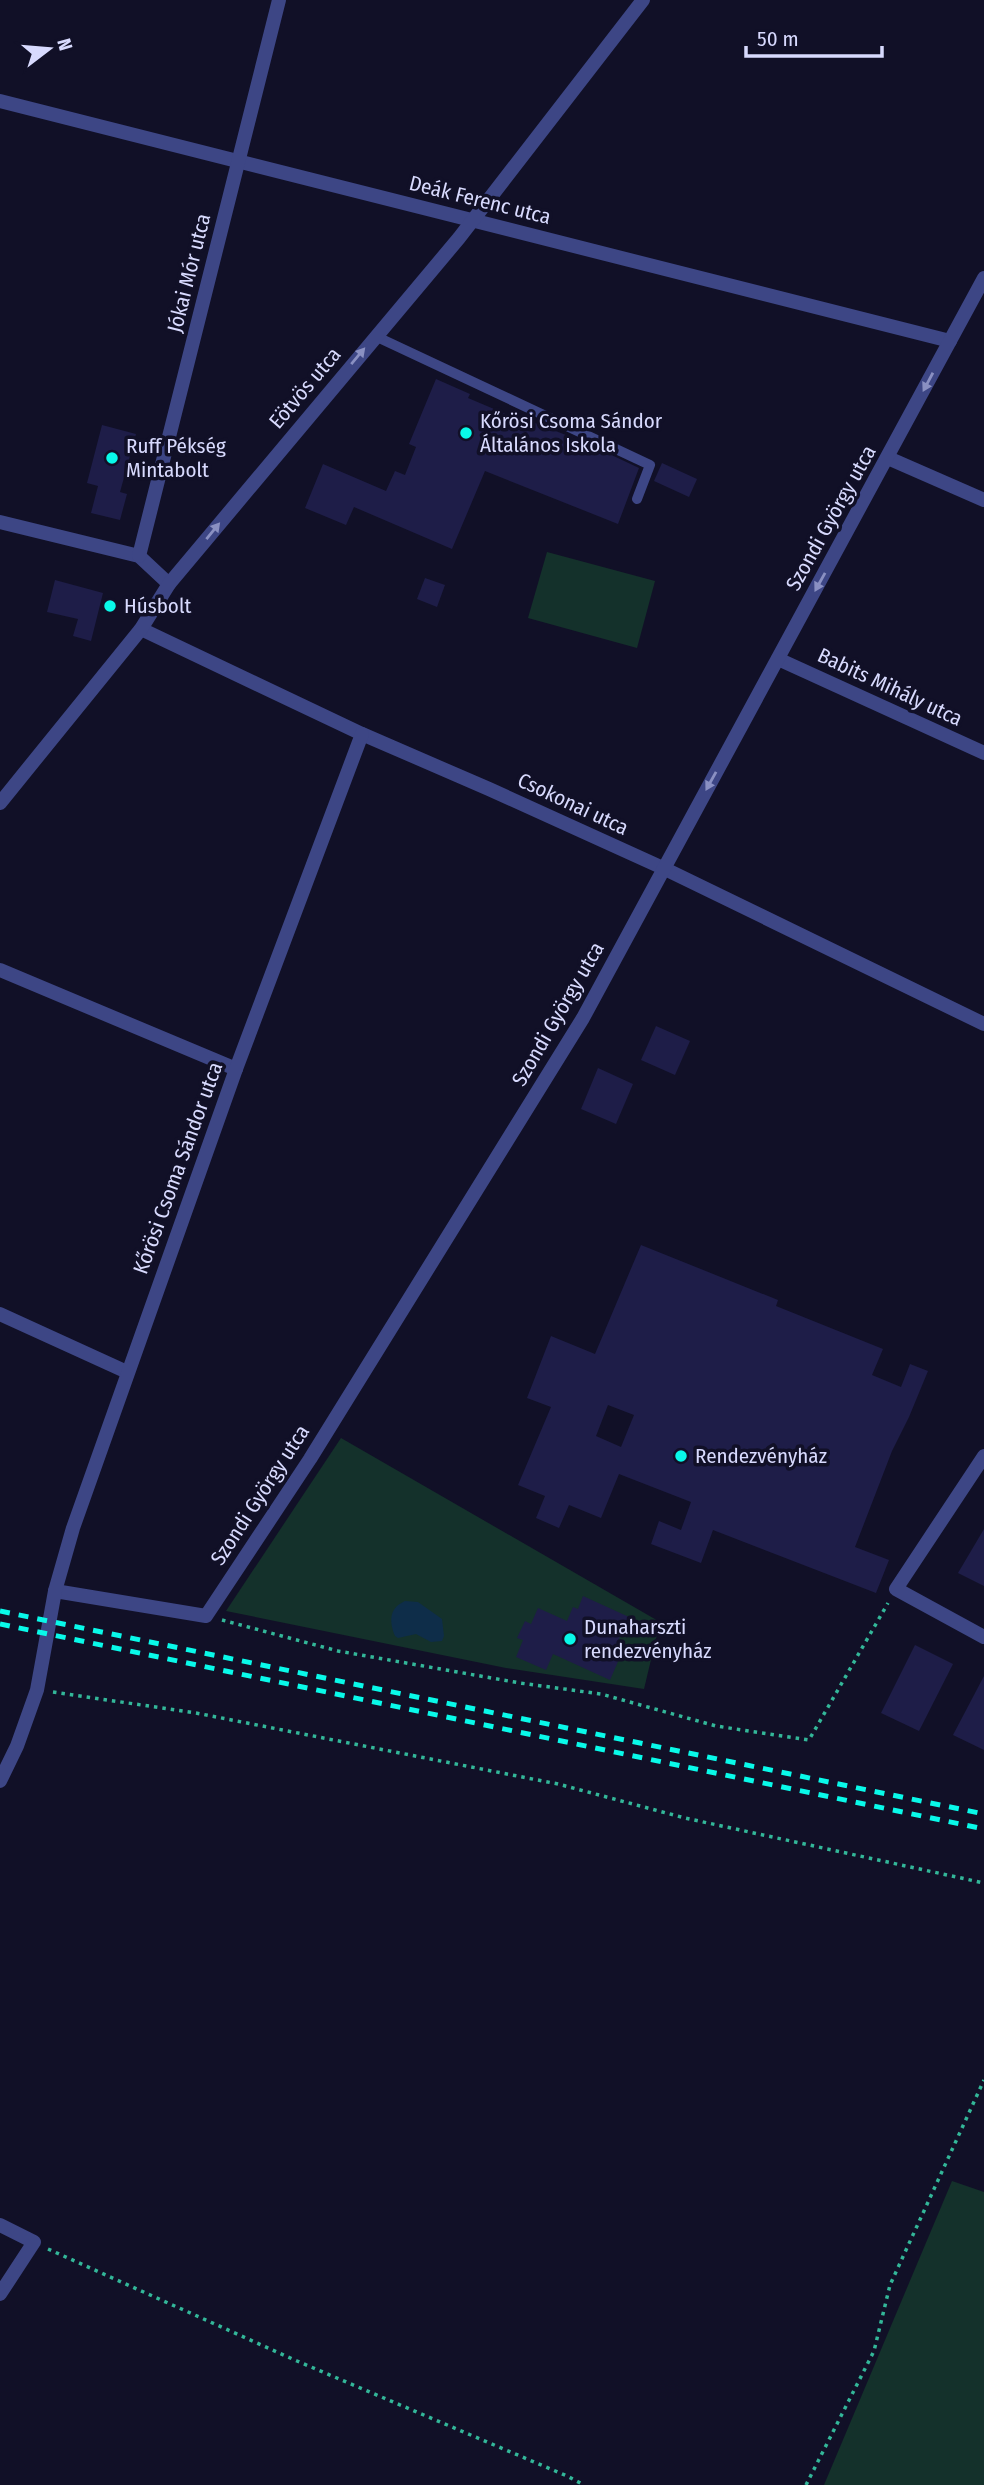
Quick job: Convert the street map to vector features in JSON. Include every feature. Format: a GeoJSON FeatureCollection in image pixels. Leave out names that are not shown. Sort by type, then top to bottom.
{"type":"FeatureCollection","features":[{"type":"Feature","properties":{"kind":"street","name":"Jókai Mór utca"},"geometry":{"type":"LineString","coordinates":[[139,556],[279,0]]}},
{"type":"Feature","properties":{"kind":"street","name":"Eötvös utca"},"geometry":{"type":"LineString","coordinates":[[0,803],[141,629],[169,584],[459,238],[643,0]]}},
{"type":"Feature","properties":{"kind":"street","name":"Deák Ferenc utca"},"geometry":{"type":"LineString","coordinates":[[0,101],[950,341]]}},
{"type":"Feature","properties":{"kind":"street","name":"Szondi György utca"},"geometry":{"type":"LineString","coordinates":[[206,1616],[310,1459],[583,1018],[984,278]]}},
{"type":"Feature","properties":{"kind":"street"},"geometry":{"type":"LineString","coordinates":[[888,458],[984,500]]}},
{"type":"Feature","properties":{"kind":"street"},"geometry":{"type":"LineString","coordinates":[[0,522],[139,556],[169,584]]}},
{"type":"Feature","properties":{"kind":"street","name":"Csokonai utca"},"geometry":{"type":"LineString","coordinates":[[141,629],[362,734],[663,868],[984,1024]]}},
{"type":"Feature","properties":{"kind":"street","name":"Babits Mihály utca"},"geometry":{"type":"LineString","coordinates":[[778,659],[984,753]]}},
{"type":"Feature","properties":{"kind":"street","name":"Kőrösi Csoma Sándor utca"},"geometry":{"type":"LineString","coordinates":[[0,1781],[17,1746],[37,1690],[48,1621],[73,1528],[236,1069],[362,734]]}},
{"type":"Feature","properties":{"kind":"street"},"geometry":{"type":"LineString","coordinates":[[0,970],[236,1069]]}},
{"type":"Feature","properties":{"kind":"street"},"geometry":{"type":"LineString","coordinates":[[0,1314],[127,1372]]}},
{"type":"Feature","properties":{"kind":"street"},"geometry":{"type":"LineString","coordinates":[[984,1456],[896,1589],[984,1637]]}},
{"type":"Feature","properties":{"kind":"street"},"geometry":{"type":"LineString","coordinates":[[55,1591],[206,1616]]}},
{"type":"Feature","properties":{"kind":"street"},"geometry":{"type":"LineString","coordinates":[[0,2225],[34,2242],[0,2294]]}},
{"type":"Feature","properties":{"kind":"lane"},"geometry":{"type":"LineString","coordinates":[[375,336],[650,465],[637,499]]}},
{"type":"Feature","properties":{"kind":"path"},"geometry":{"type":"LineString","coordinates":[[206,1616],[338,1651],[520,1683],[601,1694],[716,1726],[809,1740],[896,1589]]}},
{"type":"Feature","properties":{"kind":"path"},"geometry":{"type":"LineString","coordinates":[[37,1690],[196,1713],[558,1784],[685,1818],[984,1883]]}},
{"type":"Feature","properties":{"kind":"path"},"geometry":{"type":"LineString","coordinates":[[806,2485],[874,2351],[890,2284],[984,2080]]}},
{"type":"Feature","properties":{"kind":"path"},"geometry":{"type":"LineString","coordinates":[[34,2242],[297,2361],[584,2485]]}},
{"type":"Feature","properties":{"kind":"green space"},"geometry":{"type":"Polygon","coordinates":[[[547,552],[655,581],[637,648],[528,618],[547,552]]]}},
{"type":"Feature","properties":{"kind":"green space"},"geometry":{"type":"Polygon","coordinates":[[[341,1438],[660,1622],[644,1689],[506,1668],[226,1611],[341,1438]]]}},
{"type":"Feature","properties":{"kind":"green space"},"geometry":{"type":"Polygon","coordinates":[[[952,2181],[984,2192],[984,2485],[824,2485],[952,2181]]]}},
{"type":"Feature","properties":{"kind":"water"},"geometry":{"type":"Polygon","coordinates":[[[405,1601],[418,1602],[442,1619],[442,1641],[431,1642],[416,1634],[398,1638],[395,1636],[392,1625],[393,1611],[405,1601]]]}},
{"type":"Feature","properties":{"kind":"building"},"geometry":{"type":"Polygon","coordinates":[[[436,379],[470,394],[468,398],[532,425],[533,422],[586,443],[639,468],[618,524],[485,471],[452,549],[354,507],[346,525],[305,508],[323,464],[386,491],[395,471],[405,475],[416,447],[409,444],[436,379]]]}},
{"type":"Feature","properties":{"kind":"building","name":"Ruff Pékség Mintabolt"},"geometry":{"type":"Polygon","coordinates":[[[102,425],[136,434],[120,492],[127,494],[120,520],[91,513],[98,486],[87,483],[102,425]]]}},
{"type":"Feature","properties":{"kind":"building"},"geometry":{"type":"Polygon","coordinates":[[[662,463],[697,479],[689,497],[654,481],[662,463]]]}},
{"type":"Feature","properties":{"kind":"building"},"geometry":{"type":"Polygon","coordinates":[[[425,578],[445,585],[437,607],[417,599],[425,578]]]}},
{"type":"Feature","properties":{"kind":"building"},"geometry":{"type":"Polygon","coordinates":[[[55,580],[103,593],[91,641],[73,636],[78,619],[47,612],[55,580]]]}},
{"type":"Feature","properties":{"kind":"building"},"geometry":{"type":"Polygon","coordinates":[[[656,1026],[690,1041],[675,1075],[641,1060],[656,1026]]]}},
{"type":"Feature","properties":{"kind":"building"},"geometry":{"type":"Polygon","coordinates":[[[598,1068],[633,1084],[616,1124],[581,1109],[598,1068]]]}},
{"type":"Feature","properties":{"kind":"building"},"geometry":{"type":"Polygon","coordinates":[[[641,1245],[778,1300],[776,1306],[883,1349],[872,1375],[901,1387],[910,1364],[928,1371],[892,1451],[855,1547],[889,1560],[876,1593],[713,1530],[701,1563],[651,1544],[659,1521],[681,1530],[691,1502],[619,1474],[601,1518],[569,1505],[559,1528],[536,1518],[545,1496],[518,1485],[551,1407],[527,1398],[551,1336],[595,1354],[641,1245]],[[608,1405],[596,1436],[621,1447],[634,1415],[608,1405]]]}},
{"type":"Feature","properties":{"kind":"building"},"geometry":{"type":"Polygon","coordinates":[[[984,1529],[984,1586],[958,1573],[984,1529]]]}},
{"type":"Feature","properties":{"kind":"building","name":"Dunaharszti rendezvényház"},"geometry":{"type":"Polygon","coordinates":[[[583,1596],[629,1617],[612,1654],[620,1657],[610,1680],[553,1654],[546,1670],[516,1657],[523,1640],[517,1638],[525,1621],[531,1624],[538,1608],[567,1621],[573,1607],[578,1609],[583,1596]]]}},
{"type":"Feature","properties":{"kind":"building"},"geometry":{"type":"Polygon","coordinates":[[[915,1645],[953,1664],[919,1731],[881,1713],[915,1645]]]}},
{"type":"Feature","properties":{"kind":"building"},"geometry":{"type":"Polygon","coordinates":[[[984,1676],[984,1750],[953,1735],[984,1676]]]}},
{"type":"Feature","properties":{"kind":"railway"},"geometry":{"type":"LineString","coordinates":[[0,1611],[984,1814]]}},
{"type":"Feature","properties":{"kind":"railway"},"geometry":{"type":"LineString","coordinates":[[0,1624],[984,1829]]}},
{"type":"Feature","properties":{"kind":"place","name":"Kőrösi Csoma Sándor Általános Iskola"},"geometry":{"type":"Point","coordinates":[466,433]}},
{"type":"Feature","properties":{"kind":"place","name":"Ruff Pékség Mintabolt"},"geometry":{"type":"Point","coordinates":[112,458]}},
{"type":"Feature","properties":{"kind":"place","name":"Húsbolt"},"geometry":{"type":"Point","coordinates":[110,606]}},
{"type":"Feature","properties":{"kind":"place","name":"Rendezvényház"},"geometry":{"type":"Point","coordinates":[681,1456]}},
{"type":"Feature","properties":{"kind":"place","name":"Dunaharszti rendezvényház"},"geometry":{"type":"Point","coordinates":[570,1639]}}]}
